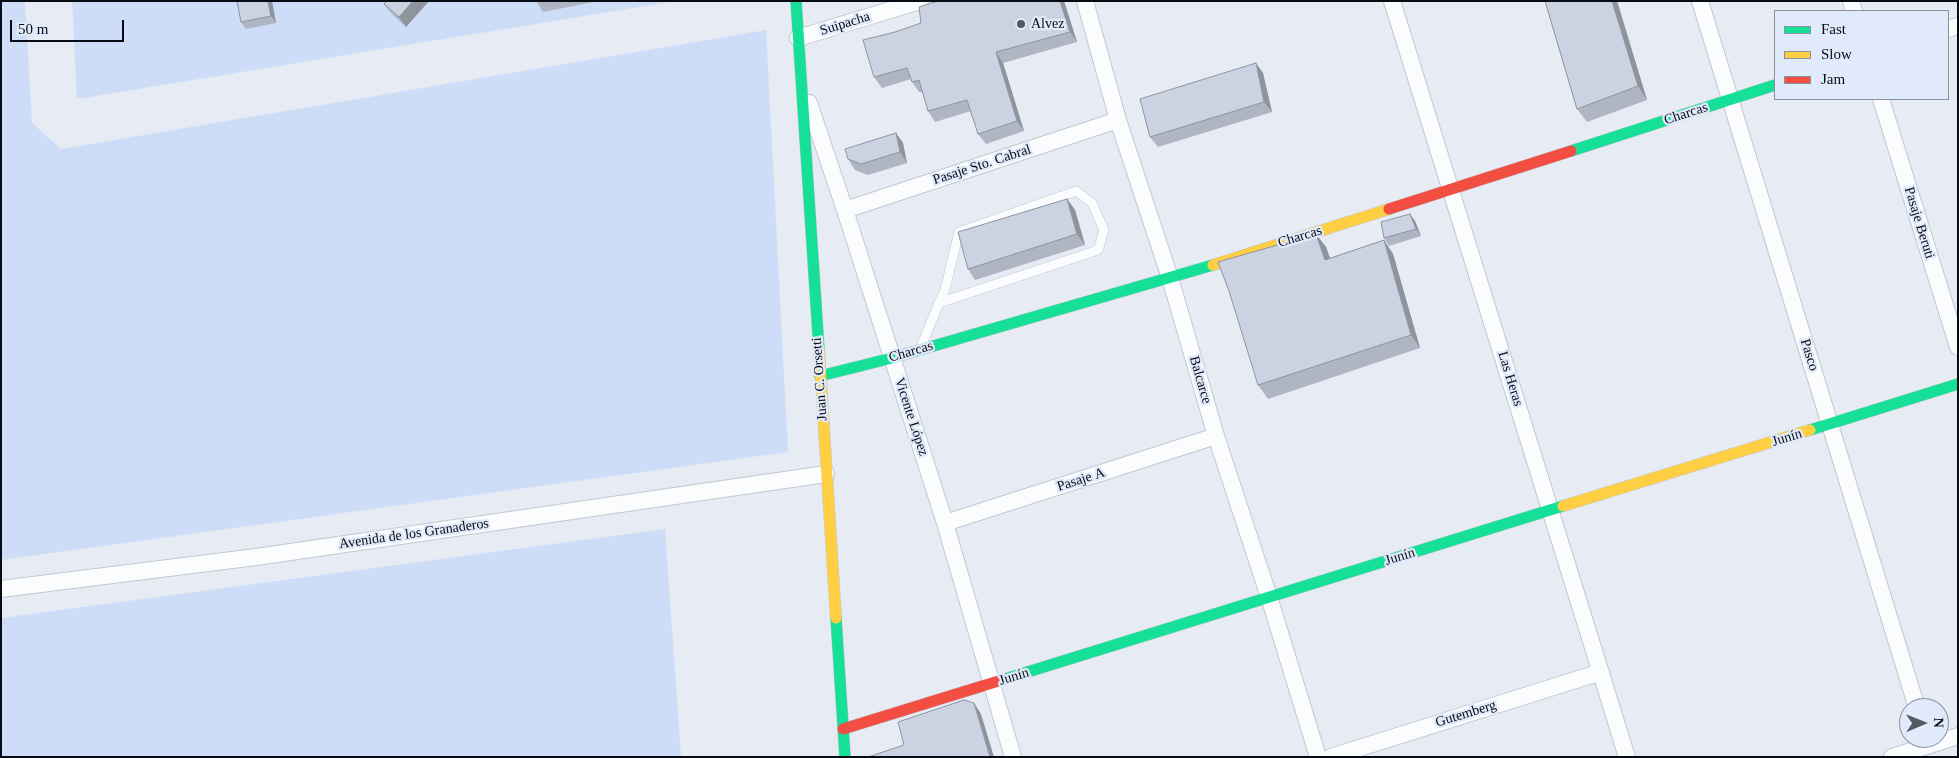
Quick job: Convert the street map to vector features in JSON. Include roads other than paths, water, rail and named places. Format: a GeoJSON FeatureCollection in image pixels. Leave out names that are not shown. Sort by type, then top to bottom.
{"type":"FeatureCollection","features":[{"type":"Feature","properties":{"kind":"street","name":"Juan C. Orsetti"},"geometry":{"type":"LineString","coordinates":[[796,1],[845,757]]}},
{"type":"Feature","properties":{"kind":"street","name":"Suipacha"},"geometry":{"type":"LineString","coordinates":[[798,38],[920,1]]}},
{"type":"Feature","properties":{"kind":"street","name":"Balcarce"},"geometry":{"type":"LineString","coordinates":[[1085,1],[1118,120],[1170,278],[1216,436],[1270,597],[1318,757]]}},
{"type":"Feature","properties":{"kind":"street","name":"Las Heras"},"geometry":{"type":"LineString","coordinates":[[1392,1],[1627,757]]}},
{"type":"Feature","properties":{"kind":"street","name":"Pasco"},"geometry":{"type":"LineString","coordinates":[[1700,1],[1914,698]]}},
{"type":"Feature","properties":{"kind":"street","name":"Vicente López"},"geometry":{"type":"LineString","coordinates":[[801,80],[845,210],[945,523],[990,684],[1013,757]]}},
{"type":"Feature","properties":{"kind":"street","name":"Charcas"},"geometry":{"type":"LineString","coordinates":[[820,376],[892,358],[1170,278],[1451,190],[1774,85]]}},
{"type":"Feature","properties":{"kind":"street","name":"Pasaje Beruti"},"geometry":{"type":"LineString","coordinates":[[1881,100],[1958,347]]}},
{"type":"Feature","properties":{"kind":"street","name":"Pasaje Sto. Cabral"},"geometry":{"type":"LineString","coordinates":[[845,210],[1118,120]]}},
{"type":"Feature","properties":{"kind":"street","name":"Junín"},"geometry":{"type":"LineString","coordinates":[[843,729],[1958,384]]}},
{"type":"Feature","properties":{"kind":"street","name":"Pasaje A"},"geometry":{"type":"LineString","coordinates":[[945,523],[1216,436]]}},
{"type":"Feature","properties":{"kind":"street","name":"Avenida de los Granaderos"},"geometry":{"type":"LineString","coordinates":[[1,589],[256,557],[826,474]]}},
{"type":"Feature","properties":{"kind":"street","name":"Gutemberg"},"geometry":{"type":"LineString","coordinates":[[1330,757],[1601,672]]}},
{"type":"Feature","properties":{"kind":"street"},"geometry":{"type":"LineString","coordinates":[[1892,757],[1925,748]]}},
{"type":"Feature","properties":{"kind":"lane"},"geometry":{"type":"LineString","coordinates":[[920,350],[944,290],[959,232],[1076,191],[1092,203],[1104,230],[1098,250],[939,303]]}},
{"type":"Feature","properties":{"kind":"place","name":"Alvez"},"geometry":{"type":"Point","coordinates":[1021,24]}}]}
